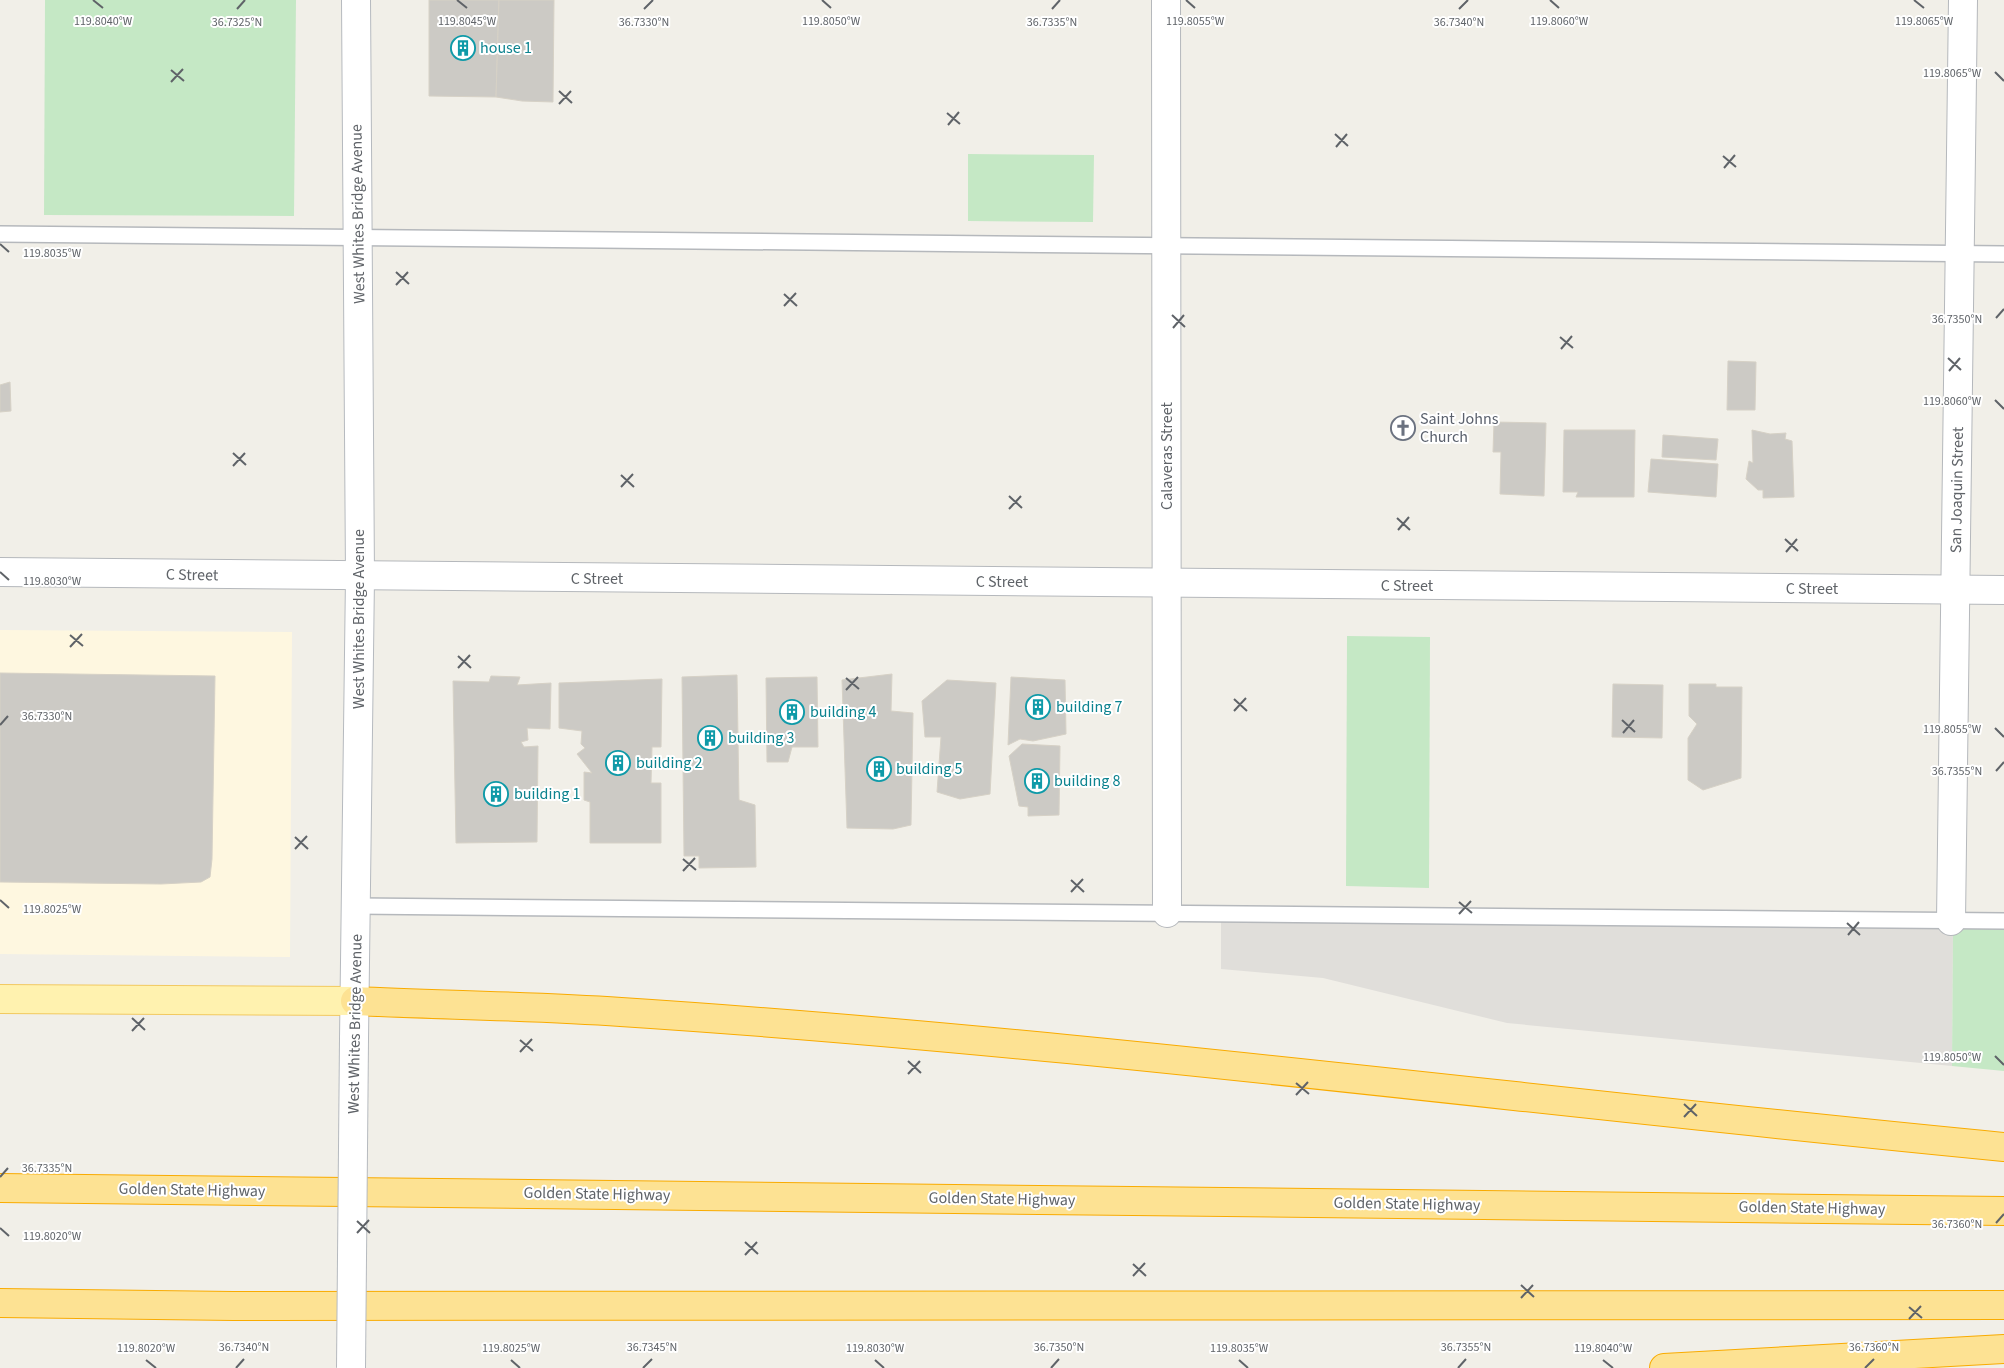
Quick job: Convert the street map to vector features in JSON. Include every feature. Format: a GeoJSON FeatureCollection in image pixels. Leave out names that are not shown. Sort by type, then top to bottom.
{"type":"FeatureCollection","features":[{"type":"Feature","properties":{"kind":"highway"},"geometry":{"type":"LineString","coordinates":[[355,1002],[617,1012],[824,1027],[1278,1069],[1516,1098],[2004,1147]]}},
{"type":"Feature","properties":{"kind":"highway"},"geometry":{"type":"LineString","coordinates":[[0,1171],[203,1190]]}},
{"type":"Feature","properties":{"kind":"highway","name":"Golden State Highway"},"geometry":{"type":"LineString","coordinates":[[0,1188],[2004,1211]]}},
{"type":"Feature","properties":{"kind":"highway"},"geometry":{"type":"LineString","coordinates":[[0,1303],[233,1306],[2004,1304]]}},
{"type":"Feature","properties":{"kind":"highway"},"geometry":{"type":"LineString","coordinates":[[0,1317],[233,1306]]}},
{"type":"Feature","properties":{"kind":"highway"},"geometry":{"type":"LineString","coordinates":[[1664,1368],[2004,1349]]}},
{"type":"Feature","properties":{"kind":"main road"},"geometry":{"type":"LineString","coordinates":[[0,999],[355,1002]]}},
{"type":"Feature","properties":{"kind":"street","name":"West Whites Bridge Avenue"},"geometry":{"type":"LineString","coordinates":[[351,1368],[360,577],[356,0]]}},
{"type":"Feature","properties":{"kind":"street","name":"Calaveras Street"},"geometry":{"type":"LineString","coordinates":[[1166,0],[1167,913]]}},
{"type":"Feature","properties":{"kind":"street","name":"San Joaquin Street"},"geometry":{"type":"LineString","coordinates":[[1951,921],[1963,0]]}},
{"type":"Feature","properties":{"kind":"street","name":"C Street"},"geometry":{"type":"LineString","coordinates":[[0,572],[360,577],[2004,590]]}},
{"type":"Feature","properties":{"kind":"lane"},"geometry":{"type":"LineString","coordinates":[[0,234],[2004,254]]}},
{"type":"Feature","properties":{"kind":"lane"},"geometry":{"type":"LineString","coordinates":[[356,906],[2004,921]]}},
{"type":"Feature","properties":{"kind":"shaded area"},"geometry":{"type":"Polygon","coordinates":[[[0,630],[292,632],[290,957],[0,954],[0,630]]]}},
{"type":"Feature","properties":{"kind":"shaded area"},"geometry":{"type":"Polygon","coordinates":[[[1221,919],[1763,927],[1953,927],[1952,1066],[1507,1023],[1323,978],[1221,969],[1221,919]]]}},
{"type":"Feature","properties":{"kind":"green space"},"geometry":{"type":"Polygon","coordinates":[[[45,0],[296,0],[294,216],[44,215],[45,0]]]}},
{"type":"Feature","properties":{"kind":"green space"},"geometry":{"type":"Polygon","coordinates":[[[968,154],[1094,155],[1093,222],[968,221],[968,154]]]}},
{"type":"Feature","properties":{"kind":"green space"},"geometry":{"type":"Polygon","coordinates":[[[1347,636],[1430,637],[1429,888],[1346,886],[1347,636]]]}},
{"type":"Feature","properties":{"kind":"green space"},"geometry":{"type":"Polygon","coordinates":[[[2004,925],[2004,1071],[1952,1066],[1953,927],[2004,925]]]}},
{"type":"Feature","properties":{"kind":"building","name":"house 1"},"geometry":{"type":"Polygon","coordinates":[[[429,0],[499,0],[496,97],[429,96],[429,0]]]}},
{"type":"Feature","properties":{"kind":"building"},"geometry":{"type":"Polygon","coordinates":[[[499,0],[554,0],[553,102],[522,101],[496,97],[499,0]]]}},
{"type":"Feature","properties":{"kind":"building"},"geometry":{"type":"Polygon","coordinates":[[[1728,361],[1756,362],[1755,410],[1727,410],[1728,361]]]}},
{"type":"Feature","properties":{"kind":"building"},"geometry":{"type":"Polygon","coordinates":[[[10,382],[11,411],[0,412],[0,385],[10,382]]]}},
{"type":"Feature","properties":{"kind":"building"},"geometry":{"type":"Polygon","coordinates":[[[1494,422],[1546,423],[1544,496],[1500,494],[1501,452],[1493,452],[1494,422]]]}},
{"type":"Feature","properties":{"kind":"building"},"geometry":{"type":"Polygon","coordinates":[[[1564,430],[1635,430],[1634,497],[1576,497],[1578,492],[1563,492],[1564,430]]]}},
{"type":"Feature","properties":{"kind":"building"},"geometry":{"type":"Polygon","coordinates":[[[1752,430],[1770,434],[1786,433],[1785,439],[1792,441],[1794,497],[1763,498],[1763,490],[1758,490],[1746,479],[1749,461],[1753,463],[1752,430]]]}},
{"type":"Feature","properties":{"kind":"building"},"geometry":{"type":"Polygon","coordinates":[[[1663,435],[1718,439],[1716,460],[1662,457],[1663,435]]]}},
{"type":"Feature","properties":{"kind":"building"},"geometry":{"type":"Polygon","coordinates":[[[1651,459],[1718,464],[1716,497],[1648,492],[1651,459]]]}},
{"type":"Feature","properties":{"kind":"building"},"geometry":{"type":"Polygon","coordinates":[[[0,673],[215,676],[212,859],[210,877],[201,882],[161,884],[0,882],[0,673]]]}},
{"type":"Feature","properties":{"kind":"building","name":"building 5"},"geometry":{"type":"Polygon","coordinates":[[[892,674],[891,711],[913,713],[911,825],[893,829],[847,828],[842,680],[892,674]]]}},
{"type":"Feature","properties":{"kind":"building","name":"building 3"},"geometry":{"type":"Polygon","coordinates":[[[737,675],[739,800],[755,805],[756,867],[699,868],[699,856],[684,856],[682,677],[737,675]]]}},
{"type":"Feature","properties":{"kind":"building","name":"building 1"},"geometry":{"type":"Polygon","coordinates":[[[491,676],[520,677],[517,685],[551,683],[550,729],[527,728],[528,740],[521,742],[524,747],[538,746],[537,842],[456,843],[453,681],[489,682],[491,676]]]}},
{"type":"Feature","properties":{"kind":"building","name":"building 4"},"geometry":{"type":"Polygon","coordinates":[[[817,677],[818,747],[792,747],[788,762],[767,762],[766,678],[817,677]]]}},
{"type":"Feature","properties":{"kind":"building","name":"building 7"},"geometry":{"type":"Polygon","coordinates":[[[1011,677],[1065,680],[1066,734],[1033,741],[1020,739],[1008,745],[1011,677]]]}},
{"type":"Feature","properties":{"kind":"building","name":"building 2"},"geometry":{"type":"Polygon","coordinates":[[[662,679],[661,747],[652,747],[651,783],[661,783],[661,843],[590,843],[590,802],[584,800],[584,772],[592,773],[577,754],[585,748],[581,744],[582,731],[559,728],[559,683],[662,679]]]}},
{"type":"Feature","properties":{"kind":"building"},"geometry":{"type":"Polygon","coordinates":[[[947,680],[996,683],[990,794],[960,799],[937,792],[941,737],[925,737],[922,701],[947,680]]]}},
{"type":"Feature","properties":{"kind":"building"},"geometry":{"type":"Polygon","coordinates":[[[1613,684],[1663,685],[1662,738],[1612,737],[1613,684]]]}},
{"type":"Feature","properties":{"kind":"building"},"geometry":{"type":"Polygon","coordinates":[[[1689,684],[1716,684],[1716,687],[1742,687],[1741,778],[1703,790],[1688,780],[1688,738],[1697,724],[1689,716],[1689,684]]]}},
{"type":"Feature","properties":{"kind":"building","name":"building 8"},"geometry":{"type":"Polygon","coordinates":[[[1022,744],[1060,746],[1059,815],[1028,816],[1028,807],[1019,806],[1009,756],[1022,744]]]}},
{"type":"Feature","properties":{"kind":"place","name":"house 1"},"geometry":{"type":"Point","coordinates":[463,48]}},
{"type":"Feature","properties":{"kind":"place","name":"Saint Johns Church"},"geometry":{"type":"Point","coordinates":[1403,428]}},
{"type":"Feature","properties":{"kind":"place","name":"building 7"},"geometry":{"type":"Point","coordinates":[1038,707]}},
{"type":"Feature","properties":{"kind":"place","name":"building 4"},"geometry":{"type":"Point","coordinates":[792,712]}},
{"type":"Feature","properties":{"kind":"place","name":"building 3"},"geometry":{"type":"Point","coordinates":[710,738]}},
{"type":"Feature","properties":{"kind":"place","name":"building 2"},"geometry":{"type":"Point","coordinates":[618,763]}},
{"type":"Feature","properties":{"kind":"place","name":"building 5"},"geometry":{"type":"Point","coordinates":[879,769]}},
{"type":"Feature","properties":{"kind":"place","name":"building 8"},"geometry":{"type":"Point","coordinates":[1037,781]}},
{"type":"Feature","properties":{"kind":"place","name":"building 1"},"geometry":{"type":"Point","coordinates":[496,794]}}]}
